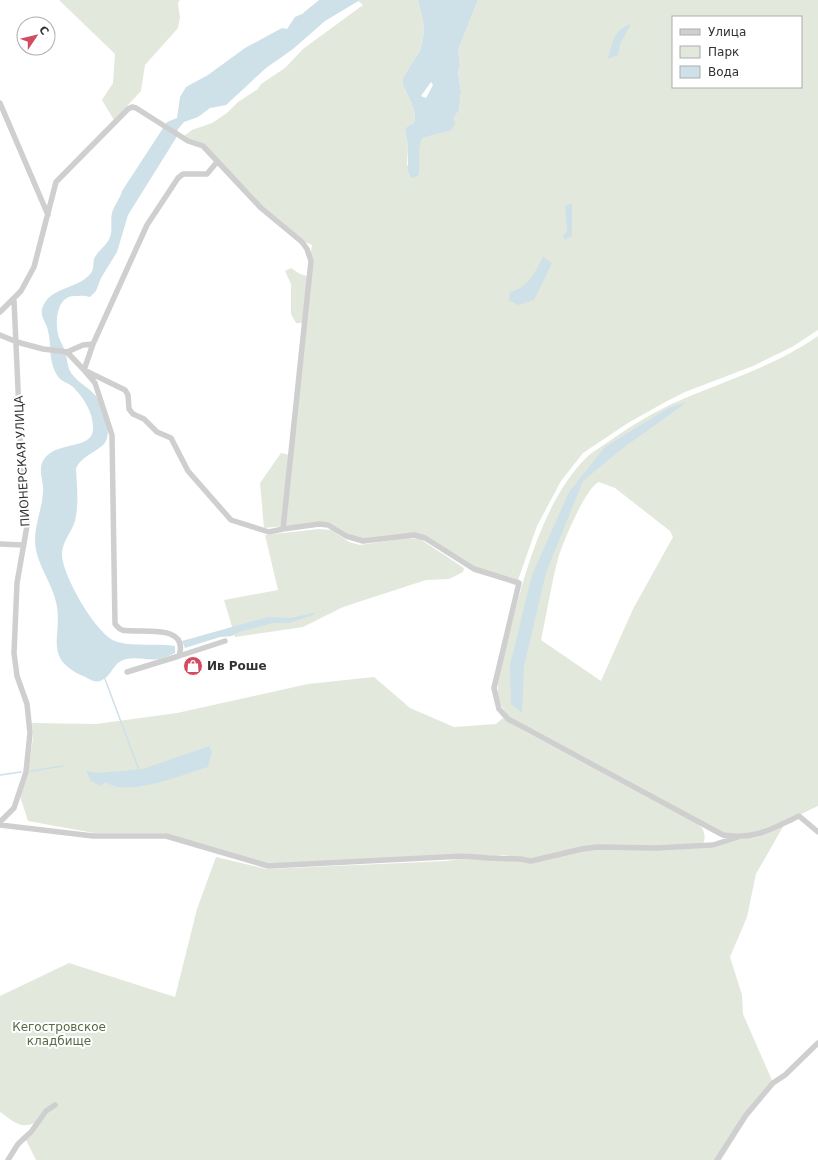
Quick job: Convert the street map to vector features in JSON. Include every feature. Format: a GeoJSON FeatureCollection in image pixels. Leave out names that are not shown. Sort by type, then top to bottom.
{"type":"FeatureCollection","features":[{"type":"Feature","properties":{"kind":"street"},"geometry":{"type":"LineString","coordinates":[[0,102],[48,215]]}},
{"type":"Feature","properties":{"kind":"street"},"geometry":{"type":"LineString","coordinates":[[0,312],[14,300],[34,267],[56,182],[128,109],[132,107],[136,108],[188,141],[203,146],[260,208],[302,242],[308,249],[311,261],[283,529]]}},
{"type":"Feature","properties":{"kind":"street"},"geometry":{"type":"LineString","coordinates":[[84,370],[93,344],[147,225],[178,178],[183,174],[207,174],[217,162]]}},
{"type":"Feature","properties":{"kind":"street","name":"ПИОНЕРСКАЯ УЛИЦА"},"geometry":{"type":"LineString","coordinates":[[0,824],[14,808],[26,772],[30,733],[27,704],[17,676],[14,653],[17,583],[28,520],[22,478],[14,300]]}},
{"type":"Feature","properties":{"kind":"street"},"geometry":{"type":"LineString","coordinates":[[0,335],[17,342],[43,349],[67,352],[83,345],[93,344]]}},
{"type":"Feature","properties":{"kind":"street"},"geometry":{"type":"LineString","coordinates":[[67,352],[95,383],[112,435],[115,624],[122,630],[160,631],[173,635],[178,641],[181,650],[179,656]]}},
{"type":"Feature","properties":{"kind":"street"},"geometry":{"type":"LineString","coordinates":[[84,370],[125,390],[128,394],[129,409],[133,414],[144,419],[157,432],[171,438],[188,471],[231,520],[261,528],[269,532],[319,524],[328,525],[346,536],[362,541],[414,535],[425,538],[474,569],[519,583],[494,681],[497,703],[503,715],[706,826],[723,834],[738,837]]}},
{"type":"Feature","properties":{"kind":"street"},"geometry":{"type":"LineString","coordinates":[[0,544],[23,545]]}},
{"type":"Feature","properties":{"kind":"street"},"geometry":{"type":"LineString","coordinates":[[127,672],[225,641]]}},
{"type":"Feature","properties":{"kind":"street"},"geometry":{"type":"LineString","coordinates":[[0,824],[93,836],[166,836],[268,866],[464,856],[520,859],[530,861],[582,849],[703,846],[718,844],[738,837],[758,835],[800,816],[818,832]]}},
{"type":"Feature","properties":{"kind":"street"},"geometry":{"type":"LineString","coordinates":[[717,1160],[746,1115],[773,1083],[785,1075],[818,1043]]}},
{"type":"Feature","properties":{"kind":"street"},"geometry":{"type":"LineString","coordinates":[[8,1160],[18,1144],[31,1132],[46,1111],[55,1105]]}},
{"type":"Feature","properties":{"kind":"green space"},"geometry":{"type":"Polygon","coordinates":[[[59,0],[180,0],[178,3],[180,18],[178,28],[145,65],[141,91],[114,120],[102,100],[113,83],[115,54],[59,0]]]}},
{"type":"Feature","properties":{"kind":"green space"},"geometry":{"type":"Polygon","coordinates":[[[418,0],[424,26],[423,39],[420,51],[404,78],[403,85],[414,109],[415,122],[405,128],[408,147],[407,165],[419,169],[419,145],[422,138],[450,131],[454,118],[459,110],[461,92],[458,72],[460,65],[458,50],[478,0],[818,0],[818,330],[792,347],[753,366],[685,392],[667,401],[628,423],[583,453],[561,481],[537,526],[518,580],[475,568],[421,534],[361,541],[318,523],[264,528],[260,483],[281,453],[290,455],[303,323],[296,323],[291,314],[291,284],[285,271],[291,268],[300,274],[307,276],[312,245],[305,242],[265,211],[203,145],[195,144],[184,136],[192,130],[212,123],[227,113],[238,102],[258,89],[261,84],[285,68],[303,49],[363,5],[358,1],[418,0]]]}},
{"type":"Feature","properties":{"kind":"green space"},"geometry":{"type":"Polygon","coordinates":[[[818,336],[818,806],[761,831],[736,834],[723,833],[513,720],[505,712],[500,702],[498,681],[528,566],[546,518],[571,476],[586,458],[629,428],[661,409],[774,361],[803,346],[818,336]],[[599,482],[588,494],[575,517],[558,559],[541,640],[601,681],[633,609],[673,537],[670,531],[615,488],[599,482]]]}},
{"type":"Feature","properties":{"kind":"green space"},"geometry":{"type":"Polygon","coordinates":[[[319,529],[331,530],[349,542],[360,545],[407,538],[420,539],[464,568],[463,572],[449,579],[426,580],[343,607],[303,627],[235,637],[224,600],[278,590],[265,535],[319,529]]]}},
{"type":"Feature","properties":{"kind":"green space"},"geometry":{"type":"Polygon","coordinates":[[[374,677],[410,708],[454,727],[496,724],[503,718],[699,825],[703,829],[703,844],[657,846],[598,845],[534,859],[503,855],[488,857],[465,853],[445,856],[269,864],[164,833],[94,833],[28,821],[20,796],[28,774],[33,737],[32,723],[96,724],[177,713],[308,684],[374,677]]]}},
{"type":"Feature","properties":{"kind":"green space","name":"Кегостровское кладбище"},"geometry":{"type":"Polygon","coordinates":[[[784,825],[756,874],[747,917],[730,957],[742,995],[743,1014],[774,1085],[748,1117],[721,1160],[36,1160],[26,1140],[21,1137],[30,1131],[34,1123],[25,1125],[16,1123],[0,1112],[0,996],[69,963],[175,997],[197,909],[216,857],[266,869],[447,861],[464,858],[519,861],[582,850],[712,848],[739,839],[758,837],[784,825]]]}},
{"type":"Feature","properties":{"kind":"water"},"geometry":{"type":"Polygon","coordinates":[[[319,0],[360,0],[325,21],[293,49],[266,68],[226,105],[210,108],[198,117],[184,122],[178,129],[176,138],[128,215],[117,252],[101,278],[96,291],[90,297],[75,296],[64,300],[57,316],[58,334],[65,351],[69,369],[75,378],[97,397],[103,410],[108,430],[107,438],[102,446],[83,460],[76,469],[77,508],[75,521],[64,544],[62,552],[67,573],[89,615],[107,636],[121,643],[175,646],[175,653],[161,659],[125,659],[118,663],[105,678],[99,681],[92,681],[70,669],[62,661],[58,653],[58,614],[56,602],[52,589],[40,564],[36,550],[35,535],[43,492],[41,468],[45,458],[52,452],[79,444],[86,440],[92,435],[93,427],[93,421],[84,400],[73,387],[62,381],[54,369],[51,359],[48,331],[42,315],[42,309],[51,296],[79,283],[93,270],[95,256],[107,243],[110,237],[112,213],[122,191],[167,122],[177,118],[180,97],[186,87],[208,75],[245,48],[282,28],[287,29],[295,17],[302,14],[319,0]]]}},
{"type":"Feature","properties":{"kind":"water"},"geometry":{"type":"Polygon","coordinates":[[[418,0],[478,0],[458,50],[460,65],[458,72],[461,92],[459,110],[454,118],[455,125],[450,131],[422,138],[418,176],[411,178],[408,171],[408,147],[405,128],[415,122],[414,109],[403,85],[403,78],[420,51],[424,26],[418,0]],[[431,82],[421,96],[426,98],[433,85],[431,82]]]}},
{"type":"Feature","properties":{"kind":"water"},"geometry":{"type":"Polygon","coordinates":[[[631,24],[620,44],[618,55],[608,59],[617,33],[625,26],[631,24]]]}},
{"type":"Feature","properties":{"kind":"water"},"geometry":{"type":"Polygon","coordinates":[[[572,203],[572,236],[565,240],[563,236],[567,231],[565,206],[572,203]]]}},
{"type":"Feature","properties":{"kind":"water"},"geometry":{"type":"Polygon","coordinates":[[[543,257],[552,263],[534,300],[518,305],[509,300],[510,292],[522,287],[530,279],[543,257]]]}},
{"type":"Feature","properties":{"kind":"water"},"geometry":{"type":"Polygon","coordinates":[[[687,402],[619,451],[583,481],[546,573],[524,666],[522,713],[511,704],[510,665],[532,575],[569,492],[605,447],[668,408],[687,402]]]}},
{"type":"Feature","properties":{"kind":"water"},"geometry":{"type":"Polygon","coordinates":[[[317,612],[313,615],[289,623],[273,623],[239,632],[232,636],[220,637],[185,648],[182,641],[268,617],[291,618],[317,612]]]}},
{"type":"Feature","properties":{"kind":"water"},"geometry":{"type":"Polygon","coordinates":[[[209,746],[212,752],[208,767],[156,783],[127,787],[115,786],[106,782],[100,786],[91,781],[86,771],[99,773],[143,769],[209,746]]]}},
{"type":"Feature","properties":{"kind":"waterway"},"geometry":{"type":"LineString","coordinates":[[105,679],[139,770]]}},
{"type":"Feature","properties":{"kind":"waterway"},"geometry":{"type":"LineString","coordinates":[[31,771],[63,766]]}},
{"type":"Feature","properties":{"kind":"waterway"},"geometry":{"type":"LineString","coordinates":[[0,775],[21,772]]}},
{"type":"Feature","properties":{"kind":"place","name":"Ив Роше"},"geometry":{"type":"Point","coordinates":[193,666]}}]}
